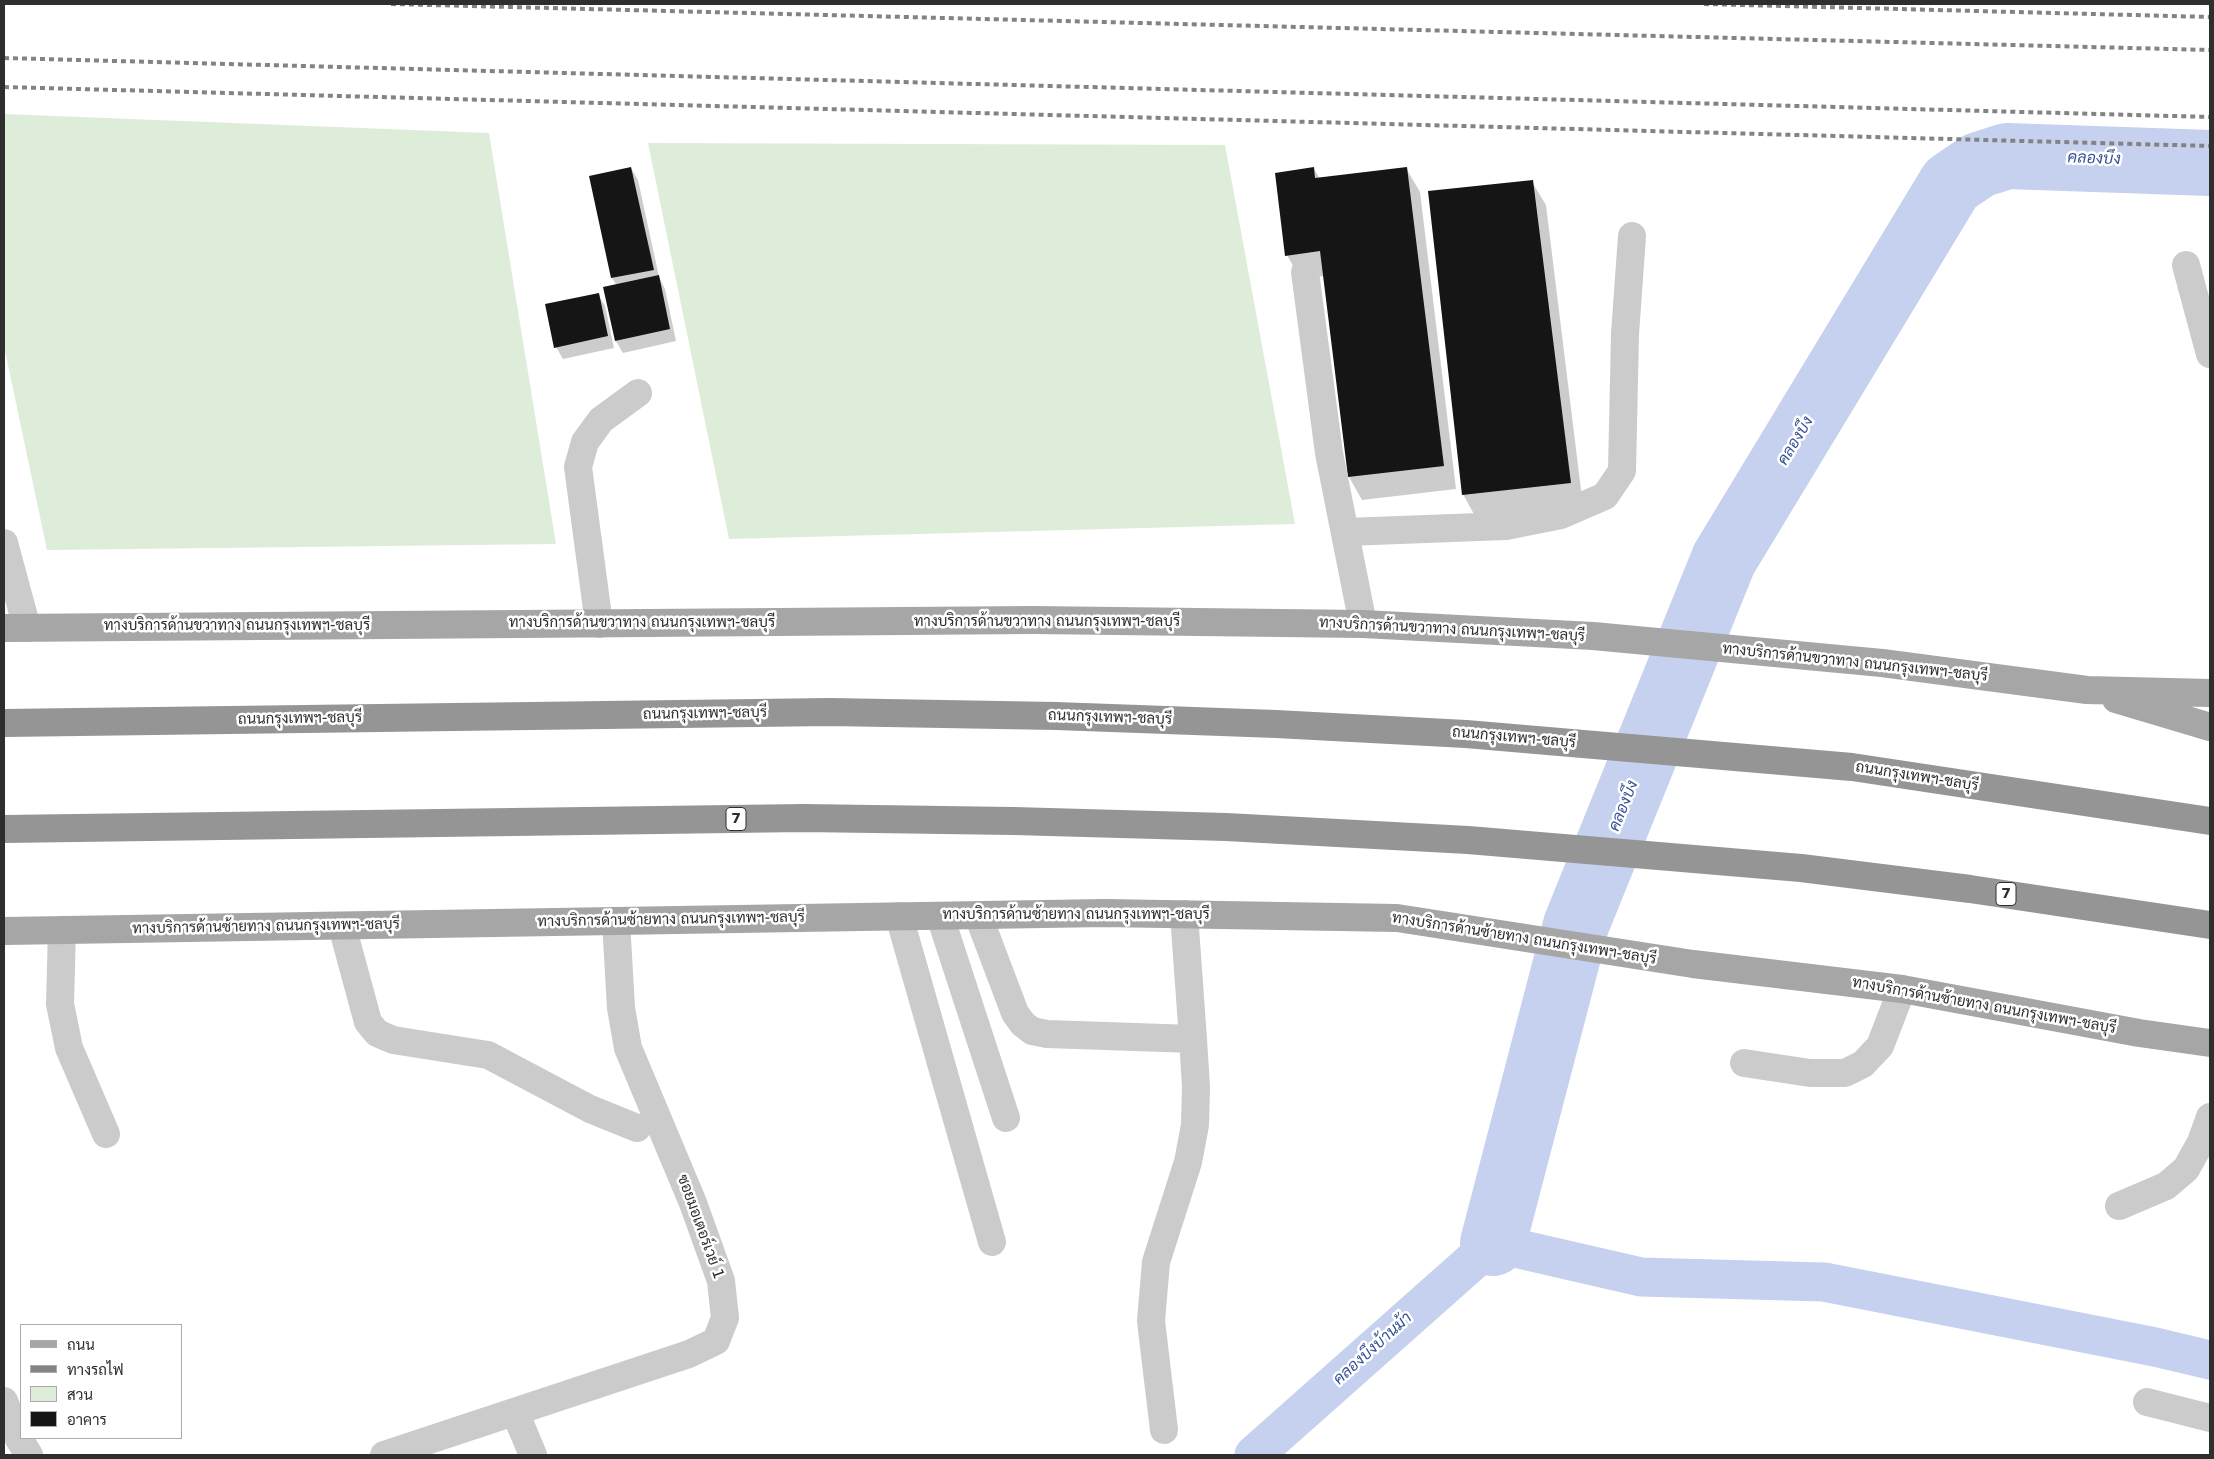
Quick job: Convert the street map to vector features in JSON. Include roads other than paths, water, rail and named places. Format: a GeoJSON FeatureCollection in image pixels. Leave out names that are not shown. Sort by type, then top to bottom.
{"type":"FeatureCollection","features":[{"type":"Feature","properties":{"kind":"highway","name":"ถนนกรุงเทพฯ-ชลบุรี"},"geometry":{"type":"LineString","coordinates":[[4,723],[830,712],[1056,716],[1276,724],[1466,734],[1852,766],[2210,821]]}},
{"type":"Feature","properties":{"kind":"highway","name":"7"},"geometry":{"type":"LineString","coordinates":[[4,829],[803,818],[1226,827],[1468,840],[1801,868],[1970,889],[2210,925]]}},
{"type":"Feature","properties":{"kind":"main road","name":"ทางบริการด้านขวาทาง ถนนกรุงเทพฯ-ชลบุรี"},"geometry":{"type":"LineString","coordinates":[[15,628],[1023,620],[1363,624],[1593,636],[1882,663],[2087,690],[2210,693]]}},
{"type":"Feature","properties":{"kind":"main road","name":"ทางบริการด้านขวาทาง ถนนกรุงเทพฯ-ชลบุรี"},"geometry":{"type":"LineString","coordinates":[[2087,690],[2210,726]]}},
{"type":"Feature","properties":{"kind":"main road","name":"ทางบริการด้านซ้ายทาง ถนนกรุงเทพฯ-ชลบุรี"},"geometry":{"type":"LineString","coordinates":[[4,931],[1105,913],[1397,918],[1693,964],[1902,989],[2139,1033],[2210,1043]]}},
{"type":"Feature","properties":{"kind":"main road","name":"ทางบริการด้านซ้ายทาง ถนนกรุงเทพฯ-ชลบุรี"},"geometry":{"type":"LineString","coordinates":[[2139,1033],[2210,1061]]}},
{"type":"Feature","properties":{"kind":"street"},"geometry":{"type":"LineString","coordinates":[[1346,532],[1506,526],[1561,514],[1605,496],[1622,471],[1625,334],[1632,236]]}},
{"type":"Feature","properties":{"kind":"street"},"geometry":{"type":"LineString","coordinates":[[2186,265],[2210,354]]}},
{"type":"Feature","properties":{"kind":"street"},"geometry":{"type":"LineString","coordinates":[[1305,272],[1329,453],[1363,624]]}},
{"type":"Feature","properties":{"kind":"street"},"geometry":{"type":"LineString","coordinates":[[599,624],[578,467],[585,442],[601,420],[638,393]]}},
{"type":"Feature","properties":{"kind":"street"},"geometry":{"type":"LineString","coordinates":[[4,543],[15,628]]}},
{"type":"Feature","properties":{"kind":"street"},"geometry":{"type":"LineString","coordinates":[[1164,1430],[1151,1322],[1156,1262],[1188,1162],[1195,1125],[1193,1039],[1184,914]]}},
{"type":"Feature","properties":{"kind":"street"},"geometry":{"type":"LineString","coordinates":[[899,916],[992,1242]]}},
{"type":"Feature","properties":{"kind":"street"},"geometry":{"type":"LineString","coordinates":[[940,916],[1006,1118]]}},
{"type":"Feature","properties":{"kind":"street"},"geometry":{"type":"LineString","coordinates":[[978,916],[1015,1013],[1023,1024],[1032,1031],[1047,1034],[1193,1039]]}},
{"type":"Feature","properties":{"kind":"street","name":"ซอยมอเตอร์เวย์ 1"},"geometry":{"type":"LineString","coordinates":[[387,1455],[689,1354],[716,1341],[725,1318],[721,1280],[693,1203],[628,1048],[621,1008],[616,921]]}},
{"type":"Feature","properties":{"kind":"street"},"geometry":{"type":"LineString","coordinates":[[342,926],[368,1022],[377,1033],[392,1040],[488,1055],[590,1109],[637,1128]]}},
{"type":"Feature","properties":{"kind":"street"},"geometry":{"type":"LineString","coordinates":[[62,930],[60,1004],[69,1048],[106,1134]]}},
{"type":"Feature","properties":{"kind":"street"},"geometry":{"type":"LineString","coordinates":[[1744,1063],[1810,1073],[1845,1073],[1863,1064],[1880,1046],[1902,989]]}},
{"type":"Feature","properties":{"kind":"street"},"geometry":{"type":"LineString","coordinates":[[2119,1206],[2166,1186],[2186,1170],[2210,1116]]}},
{"type":"Feature","properties":{"kind":"street"},"geometry":{"type":"LineString","coordinates":[[4,1401],[19,1439],[29,1455]]}},
{"type":"Feature","properties":{"kind":"street"},"geometry":{"type":"LineString","coordinates":[[2147,1402],[2210,1418]]}},
{"type":"Feature","properties":{"kind":"street"},"geometry":{"type":"LineString","coordinates":[[516,1412],[533,1455]]}},
{"type":"Feature","properties":{"kind":"waterway","name":"คลองบึง"},"geometry":{"type":"LineString","coordinates":[[1493,1243],[1576,925],[1724,559],[1951,184],[1979,165],[2007,156],[2210,163]]}},
{"type":"Feature","properties":{"kind":"waterway","name":"คลองบึงบ้านม้า"},"geometry":{"type":"LineString","coordinates":[[1254,1455],[1493,1243],[1641,1277],[1824,1282],[2155,1347],[2210,1360]]}},
{"type":"Feature","properties":{"kind":"railway"},"geometry":{"type":"LineString","coordinates":[[391,4],[2210,50]]}},
{"type":"Feature","properties":{"kind":"railway"},"geometry":{"type":"LineString","coordinates":[[1704,4],[2210,17]]}},
{"type":"Feature","properties":{"kind":"railway"},"geometry":{"type":"LineString","coordinates":[[4,58],[2210,117]]}},
{"type":"Feature","properties":{"kind":"railway"},"geometry":{"type":"LineString","coordinates":[[4,87],[2210,146]]}}]}
